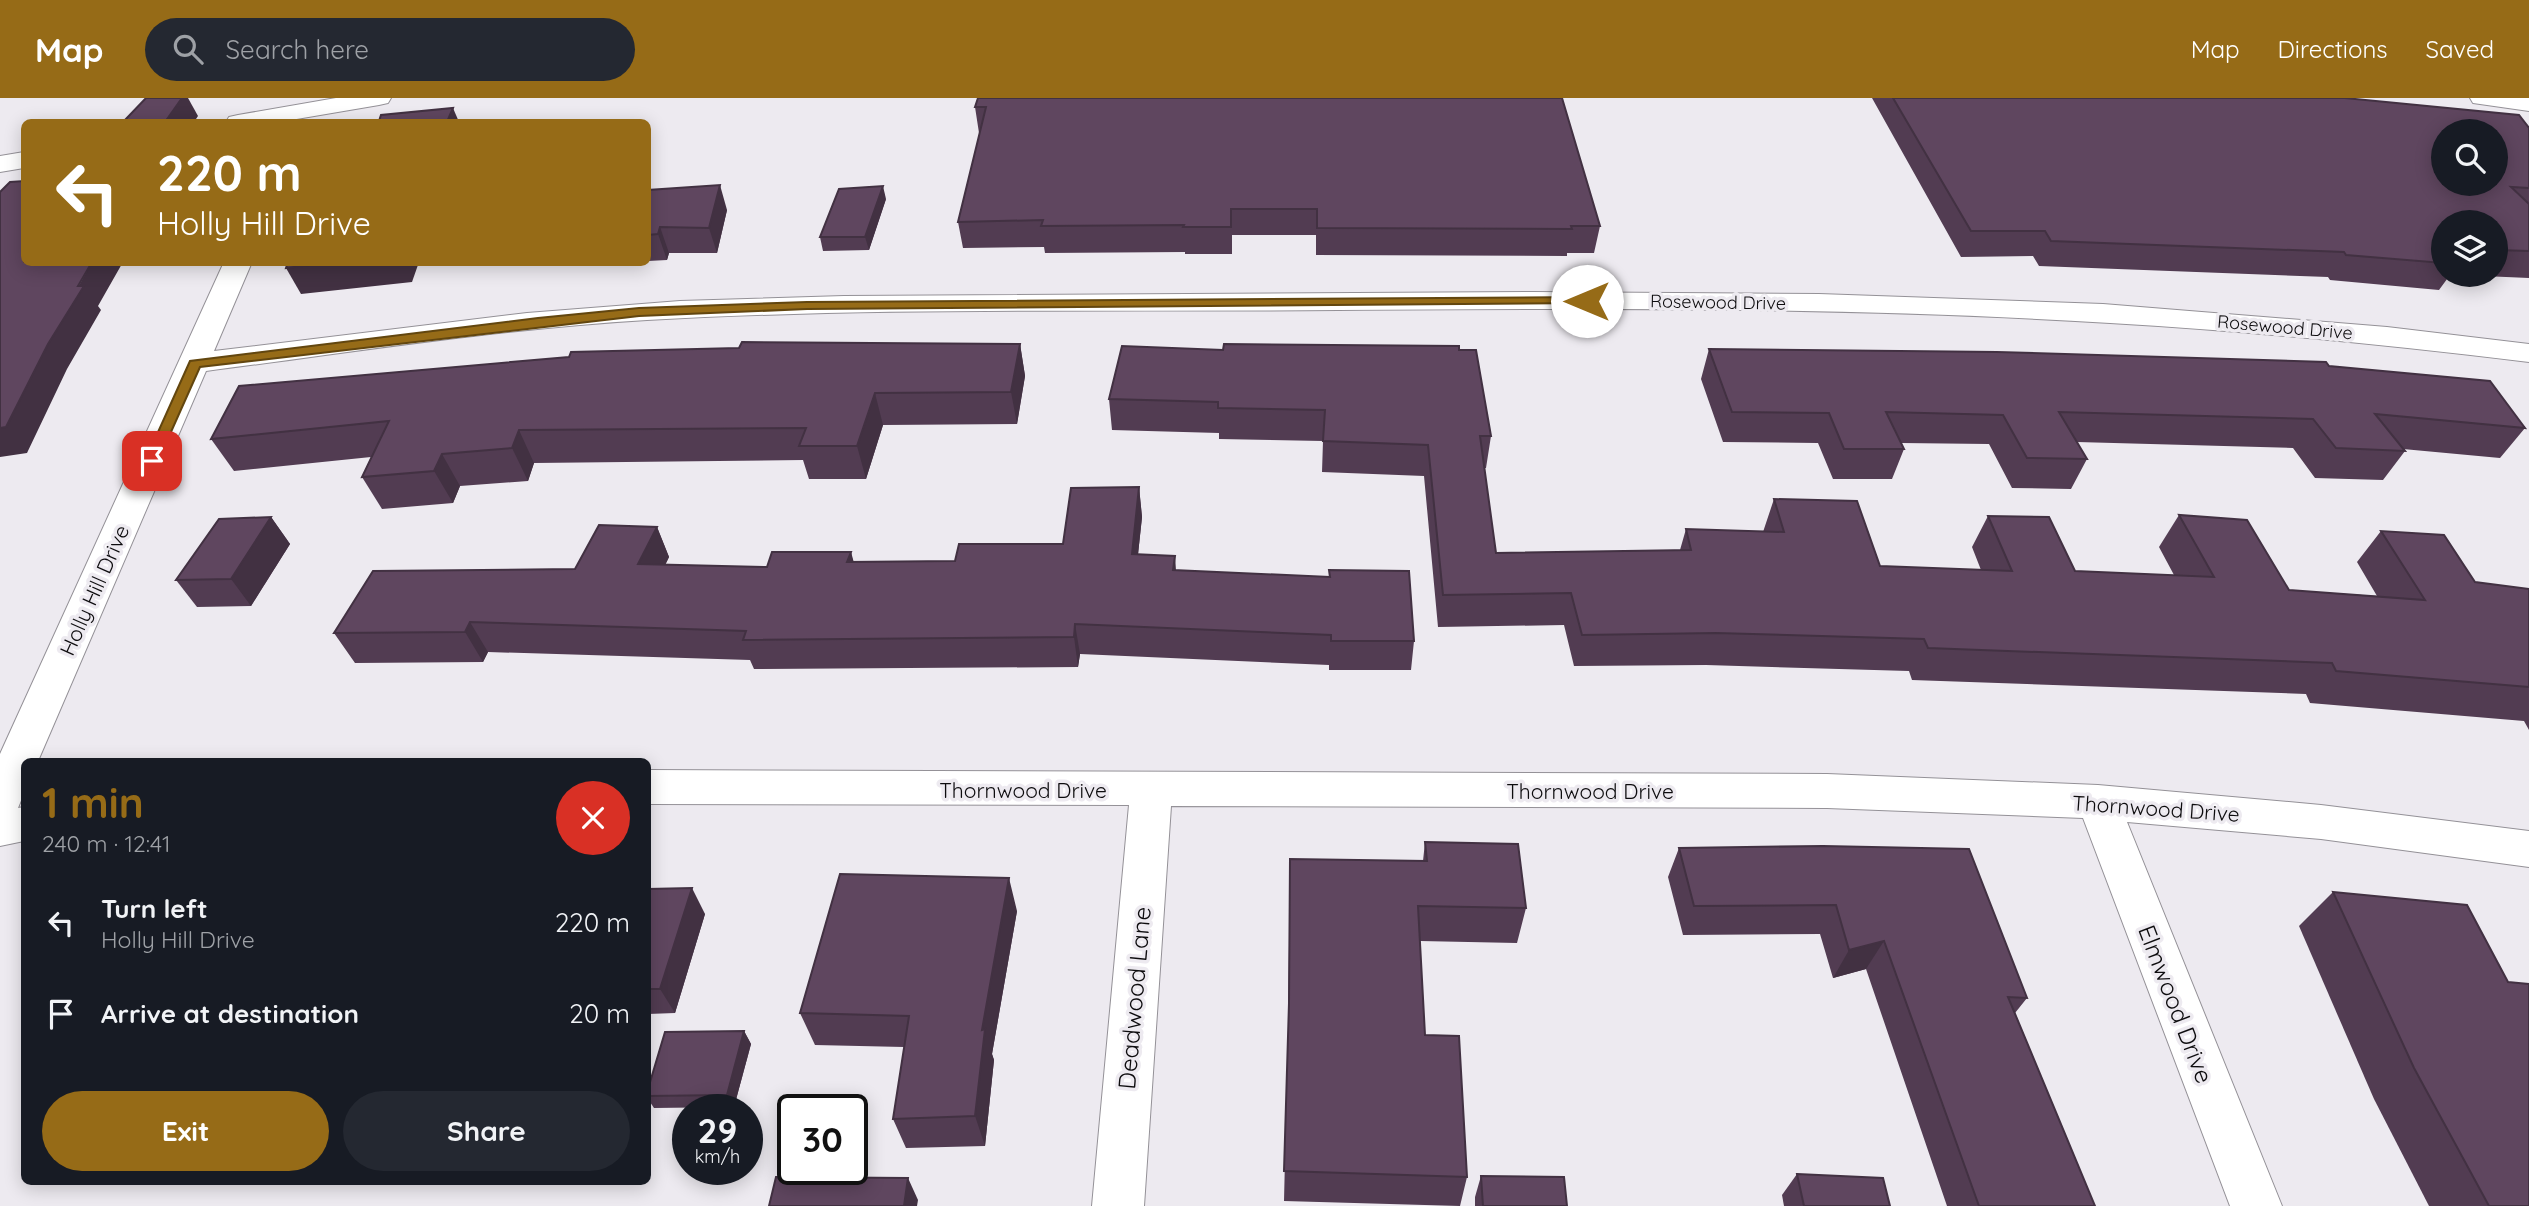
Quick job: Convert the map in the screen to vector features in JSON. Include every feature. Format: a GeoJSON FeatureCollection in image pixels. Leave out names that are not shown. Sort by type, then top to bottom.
{"type":"FeatureCollection","features":[{"type":"Feature","properties":{"kind":"street"},"geometry":{"type":"LineString","coordinates":[[254,119],[379,98]]}},
{"type":"Feature","properties":{"kind":"street"},"geometry":{"type":"LineString","coordinates":[[2482,98],[2529,104]]}},
{"type":"Feature","properties":{"kind":"street"},"geometry":{"type":"LineString","coordinates":[[0,164],[21,160]]}},
{"type":"Feature","properties":{"kind":"street","name":"Holly Hill Drive"},"geometry":{"type":"LineString","coordinates":[[0,801],[236,266]]}},
{"type":"Feature","properties":{"kind":"street","name":"Rosewood Drive"},"geometry":{"type":"LineString","coordinates":[[195,363],[639,312],[807,305],[1504,300],[1768,302],[2092,312],[2292,327],[2529,352]]}},
{"type":"Feature","properties":{"kind":"street","name":"Thornwood Drive"},"geometry":{"type":"LineString","coordinates":[[651,787],[1151,791],[1826,791],[2098,802],[2321,822],[2529,849]]}},
{"type":"Feature","properties":{"kind":"street","name":"Deadwood Lane"},"geometry":{"type":"LineString","coordinates":[[1118,1206],[1151,791]]}},
{"type":"Feature","properties":{"kind":"street","name":"Elmwood Drive"},"geometry":{"type":"LineString","coordinates":[[2098,802],[2256,1206]]}},
{"type":"Feature","properties":{"kind":"street"},"geometry":{"type":"LineString","coordinates":[[0,828],[21,824]]}},
{"type":"Feature","properties":{"kind":"building"},"geometry":{"type":"Polygon","coordinates":[[[146,98],[182,98],[167,119],[126,119],[146,98]]]}},
{"type":"Feature","properties":{"kind":"building"},"geometry":{"type":"Polygon","coordinates":[[[978,98],[1562,98],[1600,226],[1571,226],[1572,229],[1317,228],[1317,209],[1231,209],[1231,227],[1041,226],[1043,220],[958,222],[986,107],[975,107],[978,98]]]}},
{"type":"Feature","properties":{"kind":"building"},"geometry":{"type":"Polygon","coordinates":[[[1893,98],[2345,98],[2519,115],[2529,128],[2529,188],[2511,187],[2529,204],[2529,251],[2508,250],[2508,210],[2431,210],[2431,262],[2346,255],[2344,252],[2051,241],[2045,231],[1971,231],[1893,98]]]}},
{"type":"Feature","properties":{"kind":"building"},"geometry":{"type":"Polygon","coordinates":[[[453,108],[448,119],[380,119],[381,115],[453,108]]]}},
{"type":"Feature","properties":{"kind":"building"},"geometry":{"type":"Polygon","coordinates":[[[21,181],[21,266],[90,266],[78,286],[84,286],[48,344],[6,427],[0,428],[0,192],[10,182],[21,181]]]}},
{"type":"Feature","properties":{"kind":"building"},"geometry":{"type":"Polygon","coordinates":[[[720,185],[709,228],[660,227],[658,234],[651,235],[651,190],[720,185]]]}},
{"type":"Feature","properties":{"kind":"building"},"geometry":{"type":"Polygon","coordinates":[[[883,186],[865,237],[820,237],[839,189],[883,186]]]}},
{"type":"Feature","properties":{"kind":"building"},"geometry":{"type":"Polygon","coordinates":[[[742,342],[1020,344],[1011,392],[875,393],[857,446],[799,446],[806,428],[519,430],[512,448],[442,454],[434,471],[362,477],[389,421],[211,439],[239,386],[569,357],[571,352],[739,348],[742,342]]]}},
{"type":"Feature","properties":{"kind":"building"},"geometry":{"type":"Polygon","coordinates":[[[1224,344],[1459,346],[1459,350],[1476,350],[1491,436],[1480,436],[1496,553],[1691,550],[1686,529],[1784,532],[1774,499],[1857,501],[1880,566],[2012,571],[1988,516],[2049,517],[2075,571],[2214,577],[2179,515],[2247,520],[2289,590],[2425,600],[2381,531],[2444,535],[2475,582],[2529,589],[2529,687],[2336,671],[2332,663],[1928,648],[1924,639],[1716,633],[1582,635],[1571,593],[1443,595],[1428,445],[1323,441],[1325,410],[1218,408],[1218,402],[1109,399],[1122,346],[1223,350],[1224,344]]]}},
{"type":"Feature","properties":{"kind":"building"},"geometry":{"type":"Polygon","coordinates":[[[1709,349],[1997,352],[2326,362],[2329,366],[2490,381],[2525,428],[2375,414],[2405,451],[2336,448],[2313,419],[2059,412],[2087,459],[2027,458],[2003,415],[1886,412],[1904,449],[1844,449],[1829,413],[1732,412],[1709,349]]]}},
{"type":"Feature","properties":{"kind":"building"},"geometry":{"type":"Polygon","coordinates":[[[1139,487],[1132,554],[1175,556],[1173,570],[1330,577],[1329,570],[1409,571],[1414,641],[1331,641],[1331,635],[1075,624],[1074,637],[743,640],[746,631],[470,622],[465,632],[334,633],[373,571],[575,569],[599,525],[657,527],[638,564],[767,567],[772,552],[851,552],[847,562],[955,561],[959,544],[1063,544],[1071,488],[1139,487]]]}},
{"type":"Feature","properties":{"kind":"building"},"geometry":{"type":"Polygon","coordinates":[[[271,517],[231,579],[176,580],[219,519],[271,517]]]}},
{"type":"Feature","properties":{"kind":"building"},"geometry":{"type":"Polygon","coordinates":[[[1425,842],[1518,844],[1526,908],[1418,906],[1425,1035],[1459,1036],[1467,1177],[1284,1171],[1290,859],[1427,861],[1425,842]]]}},
{"type":"Feature","properties":{"kind":"building"},"geometry":{"type":"Polygon","coordinates":[[[1823,846],[1969,849],[2027,998],[2008,997],[2095,1206],[1979,1206],[1884,941],[1849,950],[1836,905],[1694,906],[1679,848],[1823,846]]]}},
{"type":"Feature","properties":{"kind":"building"},"geometry":{"type":"Polygon","coordinates":[[[840,874],[1009,878],[982,1030],[985,1029],[975,1116],[893,1119],[909,1016],[800,1013],[840,874]]]}},
{"type":"Feature","properties":{"kind":"building"},"geometry":{"type":"Polygon","coordinates":[[[692,888],[660,989],[651,989],[651,889],[692,888]]]}},
{"type":"Feature","properties":{"kind":"building"},"geometry":{"type":"Polygon","coordinates":[[[2333,892],[2467,905],[2508,982],[2529,984],[2529,1206],[2489,1206],[2414,1068],[2333,892]]]}},
{"type":"Feature","properties":{"kind":"building"},"geometry":{"type":"Polygon","coordinates":[[[744,1031],[727,1094],[651,1096],[651,1079],[665,1032],[744,1031]]]}},
{"type":"Feature","properties":{"kind":"building"},"geometry":{"type":"Polygon","coordinates":[[[1797,1174],[1883,1178],[1890,1206],[1804,1206],[1797,1174]]]}},
{"type":"Feature","properties":{"kind":"building"},"geometry":{"type":"Polygon","coordinates":[[[1481,1176],[1564,1177],[1567,1206],[1483,1206],[1481,1176]]]}},
{"type":"Feature","properties":{"kind":"building"},"geometry":{"type":"Polygon","coordinates":[[[776,1177],[777,1185],[868,1185],[868,1178],[908,1178],[904,1206],[769,1206],[776,1177]]]}},
{"type":"Feature","properties":{"kind":"route"},"geometry":{"type":"LineString","coordinates":[[152,461],[195,363],[538,321],[639,312],[807,305],[1587,301]]}}]}
